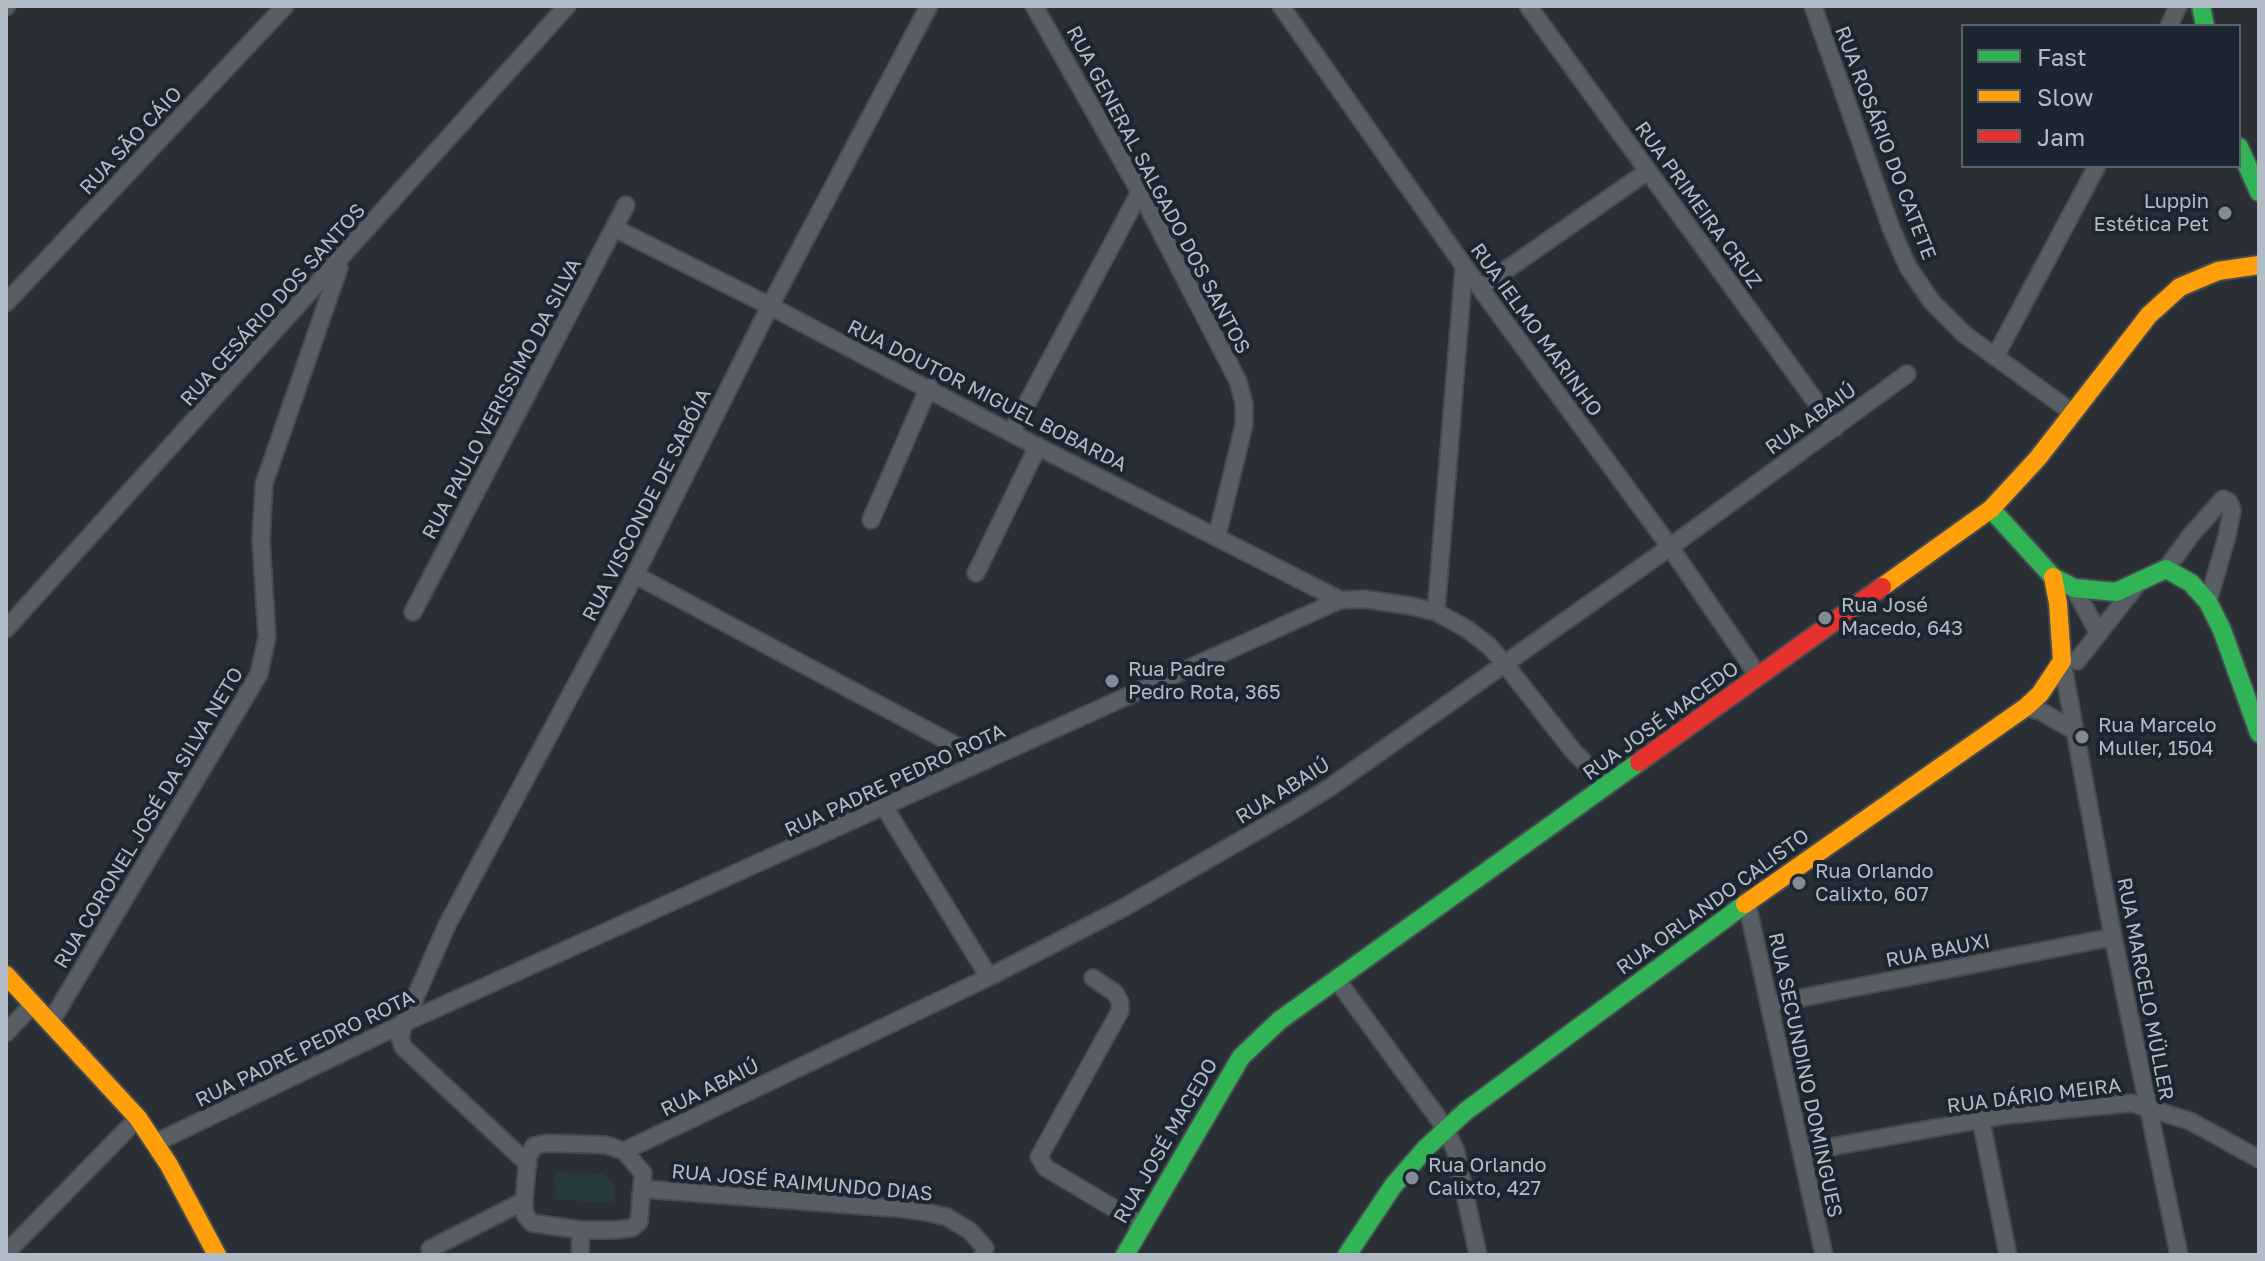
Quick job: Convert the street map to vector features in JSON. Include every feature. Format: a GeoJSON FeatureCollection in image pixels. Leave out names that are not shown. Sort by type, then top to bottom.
{"type":"FeatureCollection","features":[{"type":"Feature","properties":{"kind":"street","name":"RUA SÃO CÁIO"},"geometry":{"type":"LineString","coordinates":[[6,303],[285,6]]}},
{"type":"Feature","properties":{"kind":"street","name":"RUA CESÁRIO DOS SANTOS"},"geometry":{"type":"LineString","coordinates":[[6,629],[567,6]]}},
{"type":"Feature","properties":{"kind":"street","name":"RUA VISCONDE DE SABÓIA"},"geometry":{"type":"LineString","coordinates":[[404,1023],[447,925],[635,575],[770,306],[929,6]]}},
{"type":"Feature","properties":{"kind":"street","name":"RUA GENERAL SALGADO DOS SANTOS"},"geometry":{"type":"LineString","coordinates":[[1034,6],[1140,192],[1238,381],[1244,404],[1244,425],[1217,536]]}},
{"type":"Feature","properties":{"kind":"street","name":"RUA IELMO MARINHO"},"geometry":{"type":"LineString","coordinates":[[1281,6],[1464,266],[1670,547],[1759,677]]}},
{"type":"Feature","properties":{"kind":"street","name":"RUA PRIMEIRA CRUZ"},"geometry":{"type":"LineString","coordinates":[[1528,6],[1835,428]]}},
{"type":"Feature","properties":{"kind":"street","name":"RUA ROSÁRIO DO CATETE"},"geometry":{"type":"LineString","coordinates":[[1813,6],[1891,228],[1908,267],[1932,302],[1964,334],[2073,413]]}},
{"type":"Feature","properties":{"kind":"street"},"geometry":{"type":"LineString","coordinates":[[2241,152],[2259,192]]}},
{"type":"Feature","properties":{"kind":"street"},"geometry":{"type":"LineString","coordinates":[[1995,357],[2096,168]]}},
{"type":"Feature","properties":{"kind":"street"},"geometry":{"type":"LineString","coordinates":[[1480,288],[1648,171]]}},
{"type":"Feature","properties":{"kind":"street"},"geometry":{"type":"LineString","coordinates":[[1011,433],[1140,192]]}},
{"type":"Feature","properties":{"kind":"street","name":"RUA PAULO VERISSIMO DA SILVA"},"geometry":{"type":"LineString","coordinates":[[413,612],[626,205]]}},
{"type":"Feature","properties":{"kind":"street","name":"RUA DOUTOR MIGUEL BOBARDA"},"geometry":{"type":"LineString","coordinates":[[614,228],[1340,600]]}},
{"type":"Feature","properties":{"kind":"street","name":"RUA CORONEL JOSÉ DA SILVA NETO"},"geometry":{"type":"LineString","coordinates":[[50,1023],[259,674],[267,637],[261,540],[264,484],[343,258]]}},
{"type":"Feature","properties":{"kind":"street","name":"RUA JOSÉ MACEDO"},"geometry":{"type":"LineString","coordinates":[[1125,1255],[1241,1057],[1280,1020],[1991,509],[2038,458],[2149,315],[2180,287],[2218,271],[2259,265]]}},
{"type":"Feature","properties":{"kind":"street"},"geometry":{"type":"LineString","coordinates":[[1436,612],[1464,266]]}},
{"type":"Feature","properties":{"kind":"street","name":"RUA ABAIÚ"},"geometry":{"type":"LineString","coordinates":[[624,1151],[989,977],[1123,908],[1290,812],[1329,788],[1670,547],[1907,374]]}},
{"type":"Feature","properties":{"kind":"street"},"geometry":{"type":"LineString","coordinates":[[871,520],[929,387]]}},
{"type":"Feature","properties":{"kind":"street"},"geometry":{"type":"LineString","coordinates":[[976,573],[1038,446]]}},
{"type":"Feature","properties":{"kind":"street"},"geometry":{"type":"LineString","coordinates":[[1991,509],[2053,577],[2074,588],[2116,592],[2166,569],[2223,499],[2229,502],[2232,510],[2208,602]]}},
{"type":"Feature","properties":{"kind":"street"},"geometry":{"type":"LineString","coordinates":[[2166,569],[2191,583],[2208,602],[2222,630],[2259,733]]}},
{"type":"Feature","properties":{"kind":"street"},"geometry":{"type":"LineString","coordinates":[[635,575],[985,761]]}},
{"type":"Feature","properties":{"kind":"street"},"geometry":{"type":"LineString","coordinates":[[2053,577],[2070,661]]}},
{"type":"Feature","properties":{"kind":"street"},"geometry":{"type":"LineString","coordinates":[[2070,661],[2099,634],[2136,585]]}},
{"type":"Feature","properties":{"kind":"street"},"geometry":{"type":"LineString","coordinates":[[2074,588],[2099,634]]}},
{"type":"Feature","properties":{"kind":"street","name":"RUA PADRE PEDRO ROTA"},"geometry":{"type":"LineString","coordinates":[[155,1143],[404,1023],[1340,600],[1364,599],[1436,612],[1467,629],[1489,646],[1574,752],[1608,786]]}},
{"type":"Feature","properties":{"kind":"street","name":"RUA ORLANDO CALISTO"},"geometry":{"type":"LineString","coordinates":[[1347,1255],[1393,1186],[1446,1129],[1535,1057],[2026,707],[2070,661]]}},
{"type":"Feature","properties":{"kind":"street","name":"RUA MARCELO MÜLLER"},"geometry":{"type":"LineString","coordinates":[[2070,661],[2075,731],[2113,937],[2179,1255]]}},
{"type":"Feature","properties":{"kind":"street"},"geometry":{"type":"LineString","coordinates":[[2026,707],[2042,712],[2075,731]]}},
{"type":"Feature","properties":{"kind":"street"},"geometry":{"type":"LineString","coordinates":[[885,808],[989,977]]}},
{"type":"Feature","properties":{"kind":"street","name":"RUA SECUNDINO DOMINGUES"},"geometry":{"type":"LineString","coordinates":[[1747,903],[1824,1255]]}},
{"type":"Feature","properties":{"kind":"street","name":"RUA BAUXI"},"geometry":{"type":"LineString","coordinates":[[1770,1004],[2113,937]]}},
{"type":"Feature","properties":{"kind":"street"},"geometry":{"type":"LineString","coordinates":[[6,975],[138,1118],[169,1165],[214,1254]]}},
{"type":"Feature","properties":{"kind":"street"},"geometry":{"type":"LineString","coordinates":[[1093,978],[1115,993],[1120,1002],[1120,1011],[1039,1157],[1046,1168],[1142,1225]]}},
{"type":"Feature","properties":{"kind":"street"},"geometry":{"type":"LineString","coordinates":[[1337,980],[1446,1129],[1456,1152],[1478,1255]]}},
{"type":"Feature","properties":{"kind":"street"},"geometry":{"type":"LineString","coordinates":[[6,1033],[33,1004]]}},
{"type":"Feature","properties":{"kind":"street"},"geometry":{"type":"LineString","coordinates":[[404,1023],[400,1038],[403,1047],[528,1164]]}},
{"type":"Feature","properties":{"kind":"street","name":"RUA DÁRIO MEIRA"},"geometry":{"type":"LineString","coordinates":[[1803,1152],[1981,1120],[2131,1103],[2190,1121],[2259,1159]]}},
{"type":"Feature","properties":{"kind":"street"},"geometry":{"type":"LineString","coordinates":[[6,1253],[138,1118]]}},
{"type":"Feature","properties":{"kind":"street"},"geometry":{"type":"LineString","coordinates":[[1981,1120],[2008,1255]]}},
{"type":"Feature","properties":{"kind":"street"},"geometry":{"type":"LineString","coordinates":[[539,1144],[606,1145],[624,1151],[641,1168],[641,1217],[632,1228],[581,1230],[532,1223],[525,1215],[524,1201],[528,1164],[529,1153],[539,1144]]}},
{"type":"Feature","properties":{"kind":"street","name":"RUA JOSÉ RAIMUNDO DIAS"},"geometry":{"type":"LineString","coordinates":[[643,1189],[930,1213],[947,1217],[970,1231],[985,1248],[983,1255]]}},
{"type":"Feature","properties":{"kind":"street"},"geometry":{"type":"LineString","coordinates":[[430,1249],[524,1201]]}},
{"type":"Feature","properties":{"kind":"street"},"geometry":{"type":"LineString","coordinates":[[580,1255],[581,1230]]}},
{"type":"Feature","properties":{"kind":"shaded area"},"geometry":{"type":"Polygon","coordinates":[[[554,1172],[601,1173],[615,1184],[615,1204],[556,1199],[554,1172]]]}},
{"type":"Feature","properties":{"kind":"traffic: fast"},"geometry":{"type":"LineString","coordinates":[[2201,6],[2205,24]]}},
{"type":"Feature","properties":{"kind":"traffic: fast"},"geometry":{"type":"LineString","coordinates":[[2241,152],[2259,192]]}},
{"type":"Feature","properties":{"kind":"traffic: fast"},"geometry":{"type":"LineString","coordinates":[[1991,509],[2053,577],[2074,588],[2116,592],[2166,569],[2191,583],[2208,602],[2222,630],[2259,733]]}},
{"type":"Feature","properties":{"kind":"traffic: fast"},"geometry":{"type":"LineString","coordinates":[[1125,1255],[1241,1057],[1280,1020],[1639,762]]}},
{"type":"Feature","properties":{"kind":"traffic: fast"},"geometry":{"type":"LineString","coordinates":[[1347,1255],[1393,1186],[1426,1148],[1466,1111],[1745,904]]}},
{"type":"Feature","properties":{"kind":"traffic: slow"},"geometry":{"type":"LineString","coordinates":[[1882,587],[1991,509],[2038,458],[2149,315],[2180,287],[2218,271],[2259,265]]}},
{"type":"Feature","properties":{"kind":"traffic: slow"},"geometry":{"type":"LineString","coordinates":[[1745,904],[2026,707],[2040,694],[2062,661],[2053,577]]}},
{"type":"Feature","properties":{"kind":"traffic: slow"},"geometry":{"type":"LineString","coordinates":[[6,975],[138,1118],[169,1165],[217,1255]]}},
{"type":"Feature","properties":{"kind":"traffic: jam"},"geometry":{"type":"LineString","coordinates":[[1639,762],[1882,587]]}},
{"type":"Feature","properties":{"kind":"place","name":"Luppin Estética Pet"},"geometry":{"type":"Point","coordinates":[2225,213]}},
{"type":"Feature","properties":{"kind":"place","name":"Rua José Macedo, 643"},"geometry":{"type":"Point","coordinates":[1825,618]}},
{"type":"Feature","properties":{"kind":"place","name":"Rua Padre Pedro Rota, 365"},"geometry":{"type":"Point","coordinates":[1112,681]}},
{"type":"Feature","properties":{"kind":"place","name":"Rua Marcelo Muller, 1504"},"geometry":{"type":"Point","coordinates":[2082,737]}},
{"type":"Feature","properties":{"kind":"place","name":"Rua Orlando Calixto, 607"},"geometry":{"type":"Point","coordinates":[1799,883]}},
{"type":"Feature","properties":{"kind":"place","name":"Rua Orlando Calixto, 427"},"geometry":{"type":"Point","coordinates":[1412,1178]}}]}
